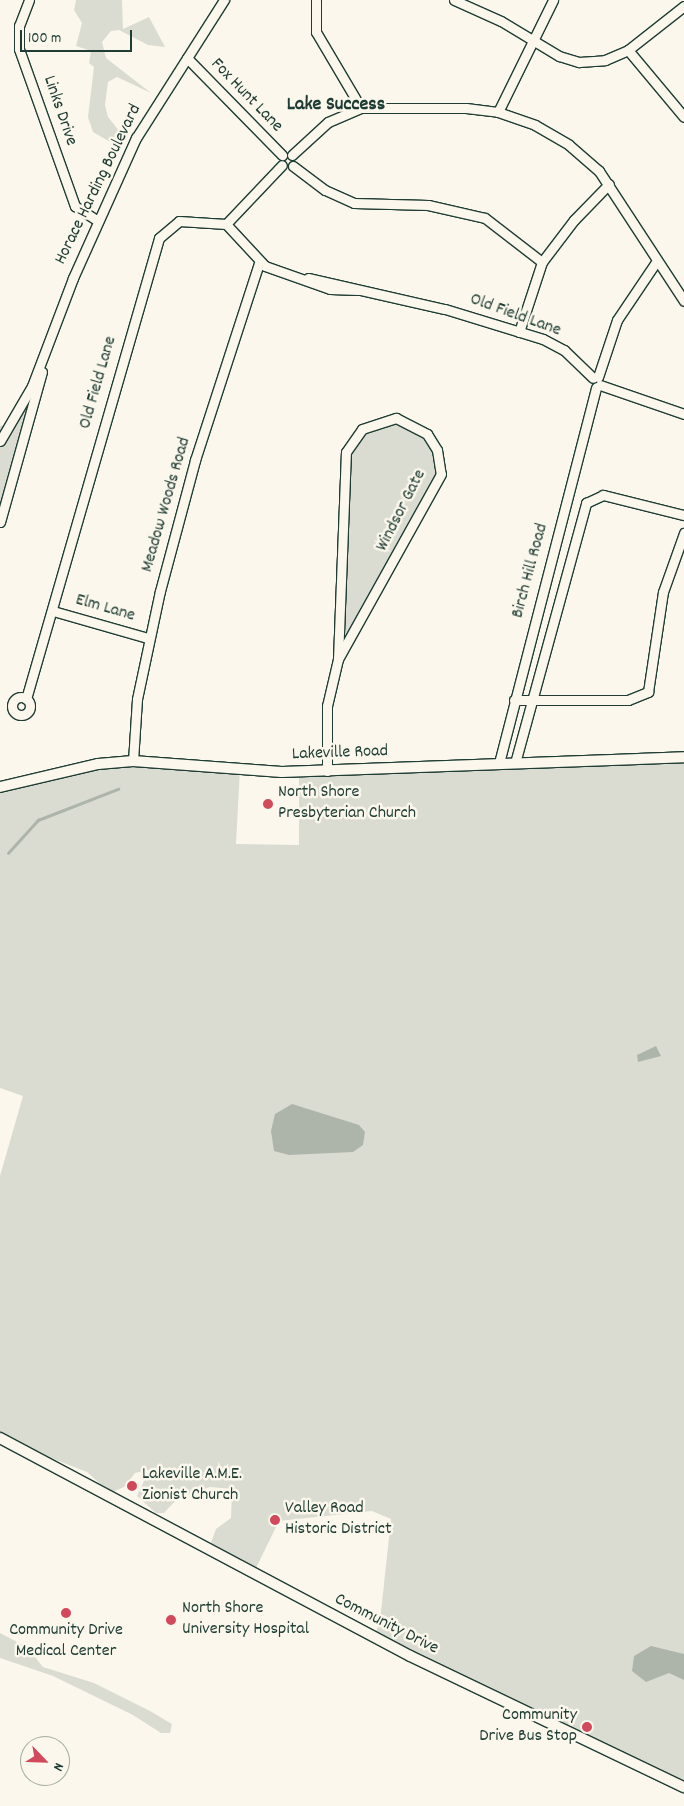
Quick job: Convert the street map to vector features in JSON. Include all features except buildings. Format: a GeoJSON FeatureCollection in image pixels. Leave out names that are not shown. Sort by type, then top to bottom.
{"type":"FeatureCollection","features":[{"type":"Feature","properties":{"kind":"main road","name":"Lakeville Road"},"geometry":{"type":"LineString","coordinates":[[0,787],[90,765],[134,761],[282,772],[684,757]]}},
{"type":"Feature","properties":{"kind":"main road","name":"Community Drive"},"geometry":{"type":"LineString","coordinates":[[0,1438],[410,1656],[684,1788]]}},
{"type":"Feature","properties":{"kind":"street","name":"Links Drive"},"geometry":{"type":"LineString","coordinates":[[29,0],[19,26],[19,49],[75,206],[98,221]]}},
{"type":"Feature","properties":{"kind":"street","name":"Horace Harding Boulevard"},"geometry":{"type":"LineString","coordinates":[[0,441],[11,424],[50,340],[98,221],[136,138],[224,0]]}},
{"type":"Feature","properties":{"kind":"street"},"geometry":{"type":"LineString","coordinates":[[316,0],[316,32],[361,108]]}},
{"type":"Feature","properties":{"kind":"street"},"geometry":{"type":"LineString","coordinates":[[454,0],[579,62],[605,60],[628,50],[684,6]]}},
{"type":"Feature","properties":{"kind":"street"},"geometry":{"type":"LineString","coordinates":[[498,112],[553,0]]}},
{"type":"Feature","properties":{"kind":"street"},"geometry":{"type":"LineString","coordinates":[[628,50],[684,117]]}},
{"type":"Feature","properties":{"kind":"street","name":"Fox Hunt Lane"},"geometry":{"type":"LineString","coordinates":[[187,58],[287,155]]}},
{"type":"Feature","properties":{"kind":"street"},"geometry":{"type":"LineString","coordinates":[[259,263],[226,224],[282,166],[287,155],[328,122],[361,108],[498,112],[569,145],[610,184],[656,262],[684,301]]}},
{"type":"Feature","properties":{"kind":"street"},"geometry":{"type":"LineString","coordinates":[[287,155],[292,166],[325,190],[354,204],[428,205],[485,218],[528,249],[542,262]]}},
{"type":"Feature","properties":{"kind":"street"},"geometry":{"type":"LineString","coordinates":[[282,166],[292,166]]}},
{"type":"Feature","properties":{"kind":"street"},"geometry":{"type":"LineString","coordinates":[[519,332],[542,262],[574,220],[610,184]]}},
{"type":"Feature","properties":{"kind":"street","name":"Old Field Lane"},"geometry":{"type":"LineString","coordinates":[[26,699],[53,611],[153,247],[167,228],[179,221],[226,224]]}},
{"type":"Feature","properties":{"kind":"street"},"geometry":{"type":"LineString","coordinates":[[528,249],[534,285]]}},
{"type":"Feature","properties":{"kind":"street","name":"Birch Hill Road"},"geometry":{"type":"LineString","coordinates":[[499,763],[597,381],[617,320],[656,262]]}},
{"type":"Feature","properties":{"kind":"street","name":"Old Field Lane"},"geometry":{"type":"LineString","coordinates":[[259,263],[299,277],[358,290],[551,342],[597,381],[684,414]]}},
{"type":"Feature","properties":{"kind":"street","name":"Meadow Woods Road"},"geometry":{"type":"LineString","coordinates":[[134,761],[136,706],[148,638],[195,460],[259,263]]}},
{"type":"Feature","properties":{"kind":"street","name":"Horace Harding Boulevard"},"geometry":{"type":"LineString","coordinates":[[0,522],[50,340]]}},
{"type":"Feature","properties":{"kind":"street","name":"Windsor Gate"},"geometry":{"type":"LineString","coordinates":[[327,771],[326,712],[338,659],[346,452],[356,434],[373,422],[408,421],[428,434],[437,450],[438,483],[338,659]]}},
{"type":"Feature","properties":{"kind":"street"},"geometry":{"type":"LineString","coordinates":[[0,426],[11,424]]}},
{"type":"Feature","properties":{"kind":"street"},"geometry":{"type":"LineString","coordinates":[[515,762],[581,515],[594,496],[684,515]]}},
{"type":"Feature","properties":{"kind":"street"},"geometry":{"type":"LineString","coordinates":[[514,700],[628,700],[648,692],[663,592],[684,533]]}},
{"type":"Feature","properties":{"kind":"street","name":"Elm Lane"},"geometry":{"type":"LineString","coordinates":[[53,611],[148,638]]}},
{"type":"Feature","properties":{"kind":"shaded area"},"geometry":{"type":"Polygon","coordinates":[[[76,0],[122,0],[123,29],[149,17],[165,47],[148,45],[119,30],[111,31],[102,42],[106,58],[151,93],[117,77],[108,82],[105,105],[108,117],[124,137],[122,149],[93,132],[88,117],[94,67],[89,63],[91,51],[76,46],[82,23],[74,10],[76,0]]]}},
{"type":"Feature","properties":{"kind":"shaded area"},"geometry":{"type":"Polygon","coordinates":[[[50,340],[0,522],[0,426],[11,424],[50,340]]]}},
{"type":"Feature","properties":{"kind":"shaded area"},"geometry":{"type":"Polygon","coordinates":[[[384,419],[417,425],[441,465],[338,659],[342,481],[356,434],[384,419]]]}},
{"type":"Feature","properties":{"kind":"shaded area"},"geometry":{"type":"Polygon","coordinates":[[[684,758],[684,1786],[374,1637],[380,1621],[391,1519],[372,1511],[279,1521],[256,1568],[211,1543],[216,1529],[231,1518],[232,1489],[210,1487],[178,1498],[164,1513],[156,1513],[137,1496],[149,1470],[135,1473],[124,1487],[110,1493],[87,1472],[0,1438],[0,1176],[23,1096],[0,1088],[0,787],[98,764],[240,769],[236,844],[299,845],[299,772],[684,758]]]}},
{"type":"Feature","properties":{"kind":"shaded area"},"geometry":{"type":"Polygon","coordinates":[[[656,1046],[661,1056],[638,1062],[637,1055],[656,1046]]]}},
{"type":"Feature","properties":{"kind":"shaded area"},"geometry":{"type":"Polygon","coordinates":[[[292,1104],[359,1125],[365,1132],[363,1145],[353,1152],[289,1155],[274,1151],[271,1131],[275,1114],[292,1104]]]}},
{"type":"Feature","properties":{"kind":"shaded area"},"geometry":{"type":"Polygon","coordinates":[[[0,1633],[27,1647],[43,1667],[94,1683],[150,1711],[172,1724],[170,1733],[161,1733],[133,1715],[53,1676],[0,1658],[0,1633]]]}},
{"type":"Feature","properties":{"kind":"shaded area"},"geometry":{"type":"Polygon","coordinates":[[[651,1646],[684,1654],[684,1680],[669,1673],[646,1682],[632,1671],[634,1656],[651,1646]]]}},
{"type":"Feature","properties":{"kind":"waterway"},"geometry":{"type":"LineString","coordinates":[[8,853],[38,820],[118,789]]}},
{"type":"Feature","properties":{"kind":"place","name":"North Shore Presbyterian Church"},"geometry":{"type":"Point","coordinates":[268,804]}},
{"type":"Feature","properties":{"kind":"place","name":"Lakeville A.M.E. Zionist Church"},"geometry":{"type":"Point","coordinates":[132,1486]}},
{"type":"Feature","properties":{"kind":"place","name":"Valley Road Historic District"},"geometry":{"type":"Point","coordinates":[275,1520]}},
{"type":"Feature","properties":{"kind":"place","name":"Community Drive Medical Center"},"geometry":{"type":"Point","coordinates":[66,1613]}},
{"type":"Feature","properties":{"kind":"place","name":"North Shore University Hospital"},"geometry":{"type":"Point","coordinates":[171,1620]}},
{"type":"Feature","properties":{"kind":"place","name":"Community Drive Bus Stop"},"geometry":{"type":"Point","coordinates":[587,1727]}},
{"type":"Feature","properties":{"kind":"district","name":"Lake Success"},"geometry":{"type":"Point","coordinates":[336,105]}}]}
